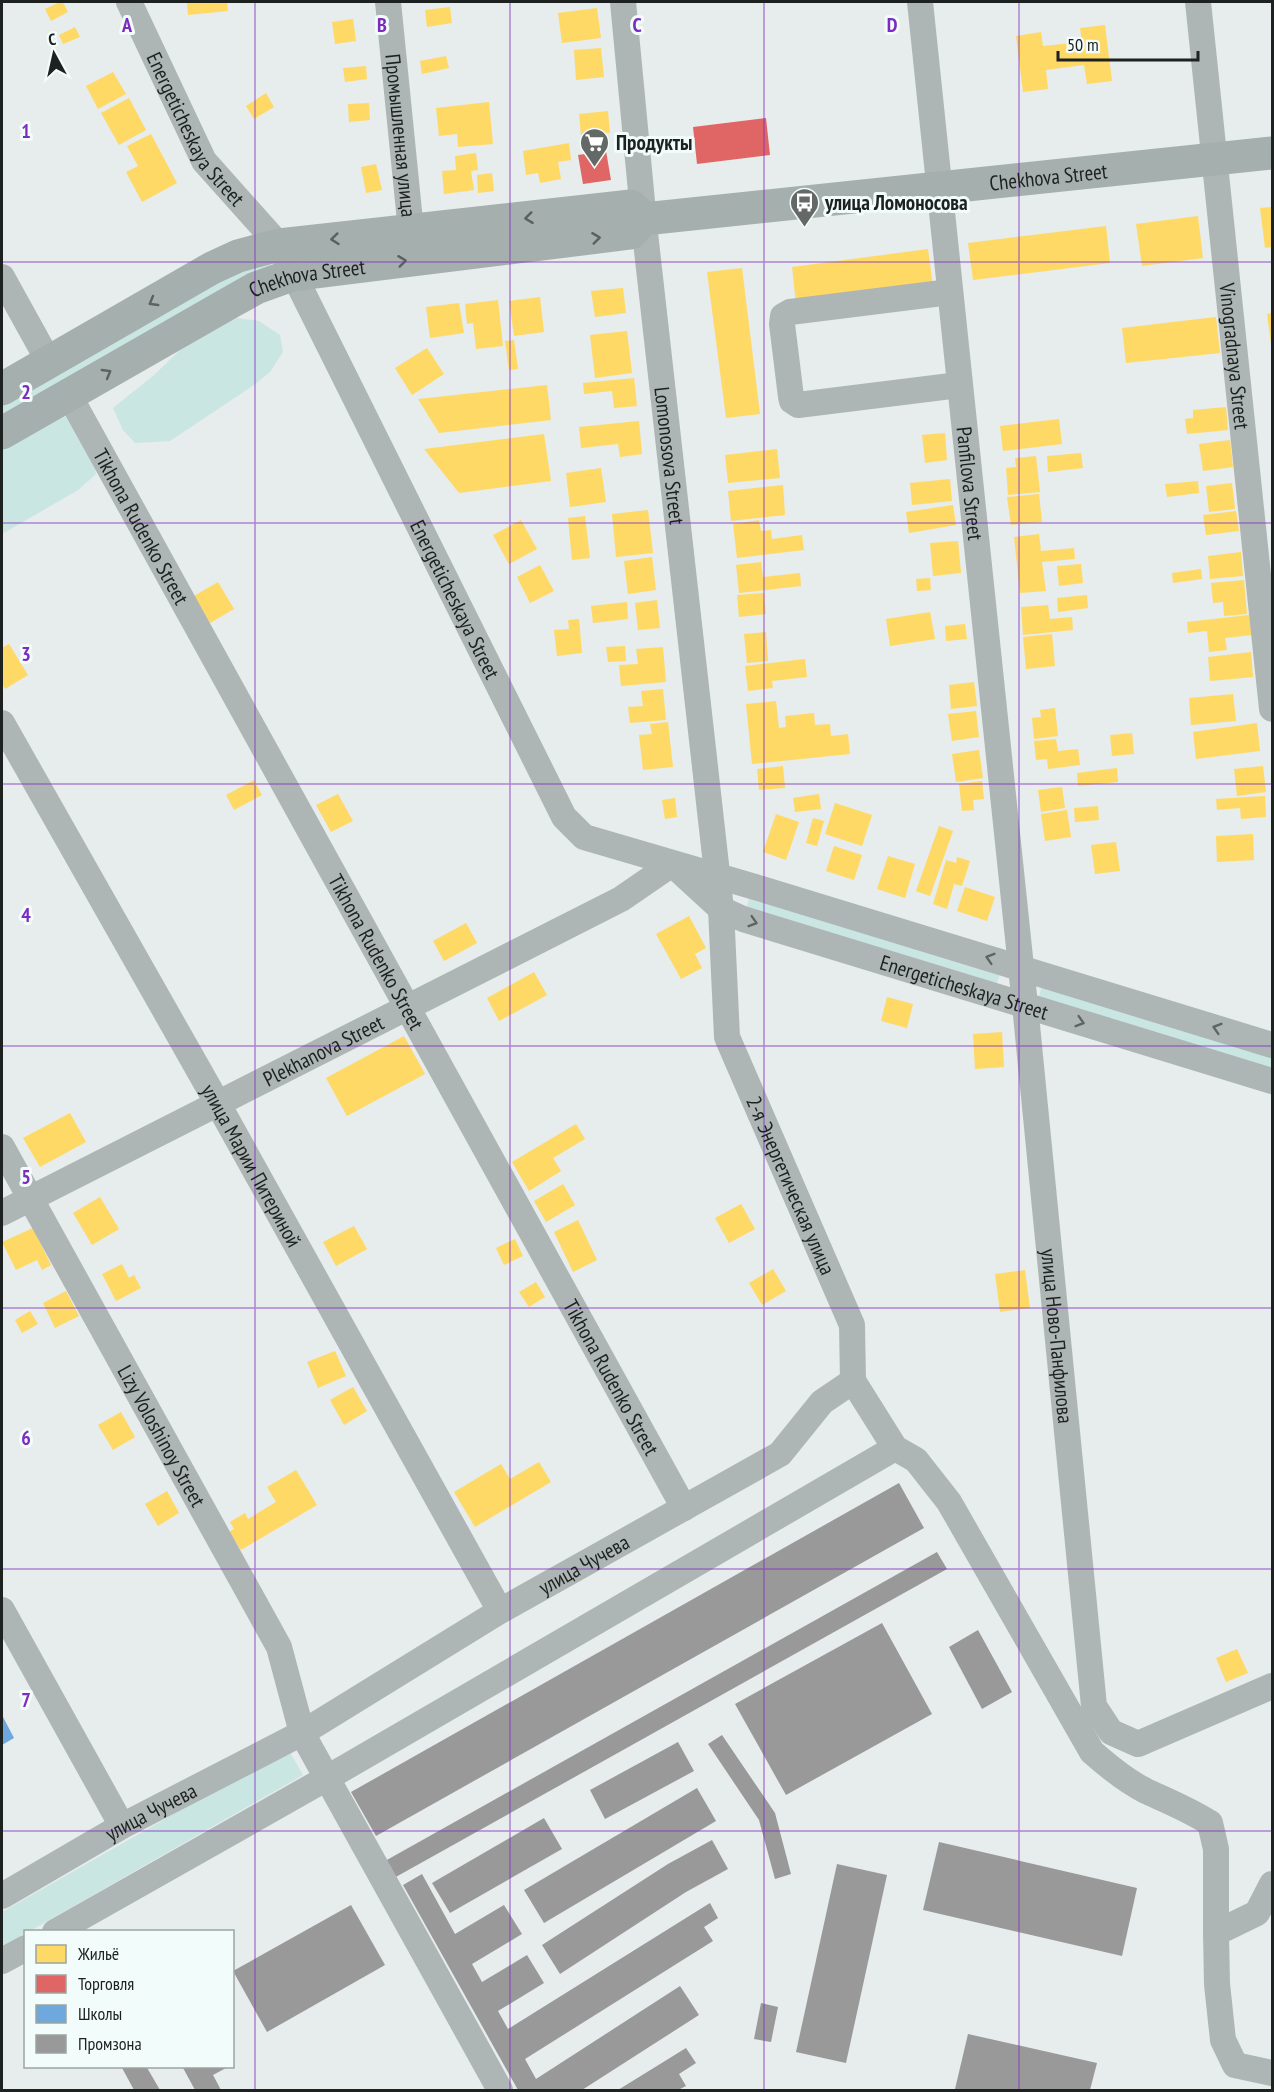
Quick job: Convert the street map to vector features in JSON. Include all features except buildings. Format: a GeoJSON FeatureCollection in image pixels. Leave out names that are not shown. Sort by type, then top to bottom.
{"type":"FeatureCollection","features":[{"type":"Feature","properties":{"kind":"main road","name":"Chekhova Street"},"geometry":{"type":"LineString","coordinates":[[2,433],[248,292],[292,275],[631,233],[644,219],[1272,153]]}},
{"type":"Feature","properties":{"kind":"main road","name":"Chekhova Street"},"geometry":{"type":"LineString","coordinates":[[2,389],[212,268],[238,256],[279,245],[631,206],[644,219]]}},
{"type":"Feature","properties":{"kind":"street","name":"Energeticheskaya Street"},"geometry":{"type":"LineString","coordinates":[[129,2],[204,161],[279,245],[564,817],[584,837],[716,875],[1272,1045]]}},
{"type":"Feature","properties":{"kind":"street","name":"Промышленная улица"},"geometry":{"type":"LineString","coordinates":[[388,2],[411,231]]}},
{"type":"Feature","properties":{"kind":"street","name":"Lomonosova Street"},"geometry":{"type":"LineString","coordinates":[[622,2],[721,909]]}},
{"type":"Feature","properties":{"kind":"street","name":"Panfilova Street"},"geometry":{"type":"LineString","coordinates":[[920,2],[1020,968]]}},
{"type":"Feature","properties":{"kind":"street","name":"Vinogradnaya Street"},"geometry":{"type":"LineString","coordinates":[[1198,2],[1272,710]]}},
{"type":"Feature","properties":{"kind":"street"},"geometry":{"type":"LineString","coordinates":[[2,277],[49,362]]}},
{"type":"Feature","properties":{"kind":"street"},"geometry":{"type":"LineString","coordinates":[[950,292],[790,312],[783,316],[782,324],[791,397],[798,405],[960,385]]}},
{"type":"Feature","properties":{"kind":"street","name":"Tikhona Rudenko Street"},"geometry":{"type":"LineString","coordinates":[[69,394],[684,1508]]}},
{"type":"Feature","properties":{"kind":"street","name":"улица Марии Питериной"},"geometry":{"type":"LineString","coordinates":[[2,723],[218,1104],[500,1611]]}},
{"type":"Feature","properties":{"kind":"street","name":"Energeticheskaya Street"},"geometry":{"type":"LineString","coordinates":[[672,864],[721,909],[743,919],[1272,1081]]}},
{"type":"Feature","properties":{"kind":"street","name":"Plekhanova Street"},"geometry":{"type":"LineString","coordinates":[[2,1213],[621,899],[672,864]]}},
{"type":"Feature","properties":{"kind":"street","name":"2-я Энергетическая улица"},"geometry":{"type":"LineString","coordinates":[[721,909],[727,1037],[852,1325],[853,1381]]}},
{"type":"Feature","properties":{"kind":"street","name":"улица Ново-Панфилова"},"geometry":{"type":"LineString","coordinates":[[1020,968],[1094,1706],[1111,1732],[1138,1744],[1272,1686]]}},
{"type":"Feature","properties":{"kind":"street","name":"Lizy Voloshinoy Street"},"geometry":{"type":"LineString","coordinates":[[2,1147],[279,1647],[302,1733]]}},
{"type":"Feature","properties":{"kind":"street"},"geometry":{"type":"LineString","coordinates":[[853,1381],[895,1448],[916,1460],[949,1502],[1092,1752],[1114,1772],[1144,1790],[1210,1823],[1216,1850],[1217,1984],[1223,2040],[1235,2065],[1272,2073]]}},
{"type":"Feature","properties":{"kind":"street","name":"улица Чучева"},"geometry":{"type":"LineString","coordinates":[[2,1896],[122,1826],[302,1733],[500,1611],[780,1455],[822,1402],[853,1381]]}},
{"type":"Feature","properties":{"kind":"street"},"geometry":{"type":"LineString","coordinates":[[59,1930],[327,1778],[895,1448]]}},
{"type":"Feature","properties":{"kind":"street"},"geometry":{"type":"LineString","coordinates":[[2,1610],[122,1826]]}},
{"type":"Feature","properties":{"kind":"street"},"geometry":{"type":"LineString","coordinates":[[302,1733],[500,2091]]}},
{"type":"Feature","properties":{"kind":"street"},"geometry":{"type":"LineString","coordinates":[[1216,1933],[1257,1913],[1272,1884]]}},
{"type":"Feature","properties":{"kind":"street"},"geometry":{"type":"LineString","coordinates":[[2,1961],[24,1949]]}},
{"type":"Feature","properties":{"kind":"green space"},"geometry":{"type":"Polygon","coordinates":[[[269,261],[272,267],[2,419],[2,400],[220,275],[269,261]]]}},
{"type":"Feature","properties":{"kind":"green space"},"geometry":{"type":"Polygon","coordinates":[[[230,317],[259,321],[280,335],[283,352],[270,372],[170,441],[135,443],[123,430],[113,408],[154,375],[179,351],[230,317]]]}},
{"type":"Feature","properties":{"kind":"green space"},"geometry":{"type":"Polygon","coordinates":[[[64,416],[87,427],[96,474],[78,490],[2,534],[2,445],[64,416]]]}},
{"type":"Feature","properties":{"kind":"green space"},"geometry":{"type":"Polygon","coordinates":[[[750,895],[1001,971],[996,986],[746,910],[750,895]]]}},
{"type":"Feature","properties":{"kind":"green space"},"geometry":{"type":"Polygon","coordinates":[[[1042,985],[1272,1055],[1272,1071],[1038,1000],[1042,985]]]}},
{"type":"Feature","properties":{"kind":"green space"},"geometry":{"type":"Polygon","coordinates":[[[288,1749],[303,1775],[32,1930],[24,1930],[24,1934],[2,1947],[2,1912],[288,1749]]]}},
{"type":"Feature","properties":{"kind":"place","name":"Продукты"},"geometry":{"type":"Point","coordinates":[595,168]}},
{"type":"Feature","properties":{"kind":"place","name":"улица Ломоносова"},"geometry":{"type":"Point","coordinates":[804,228]}}]}
